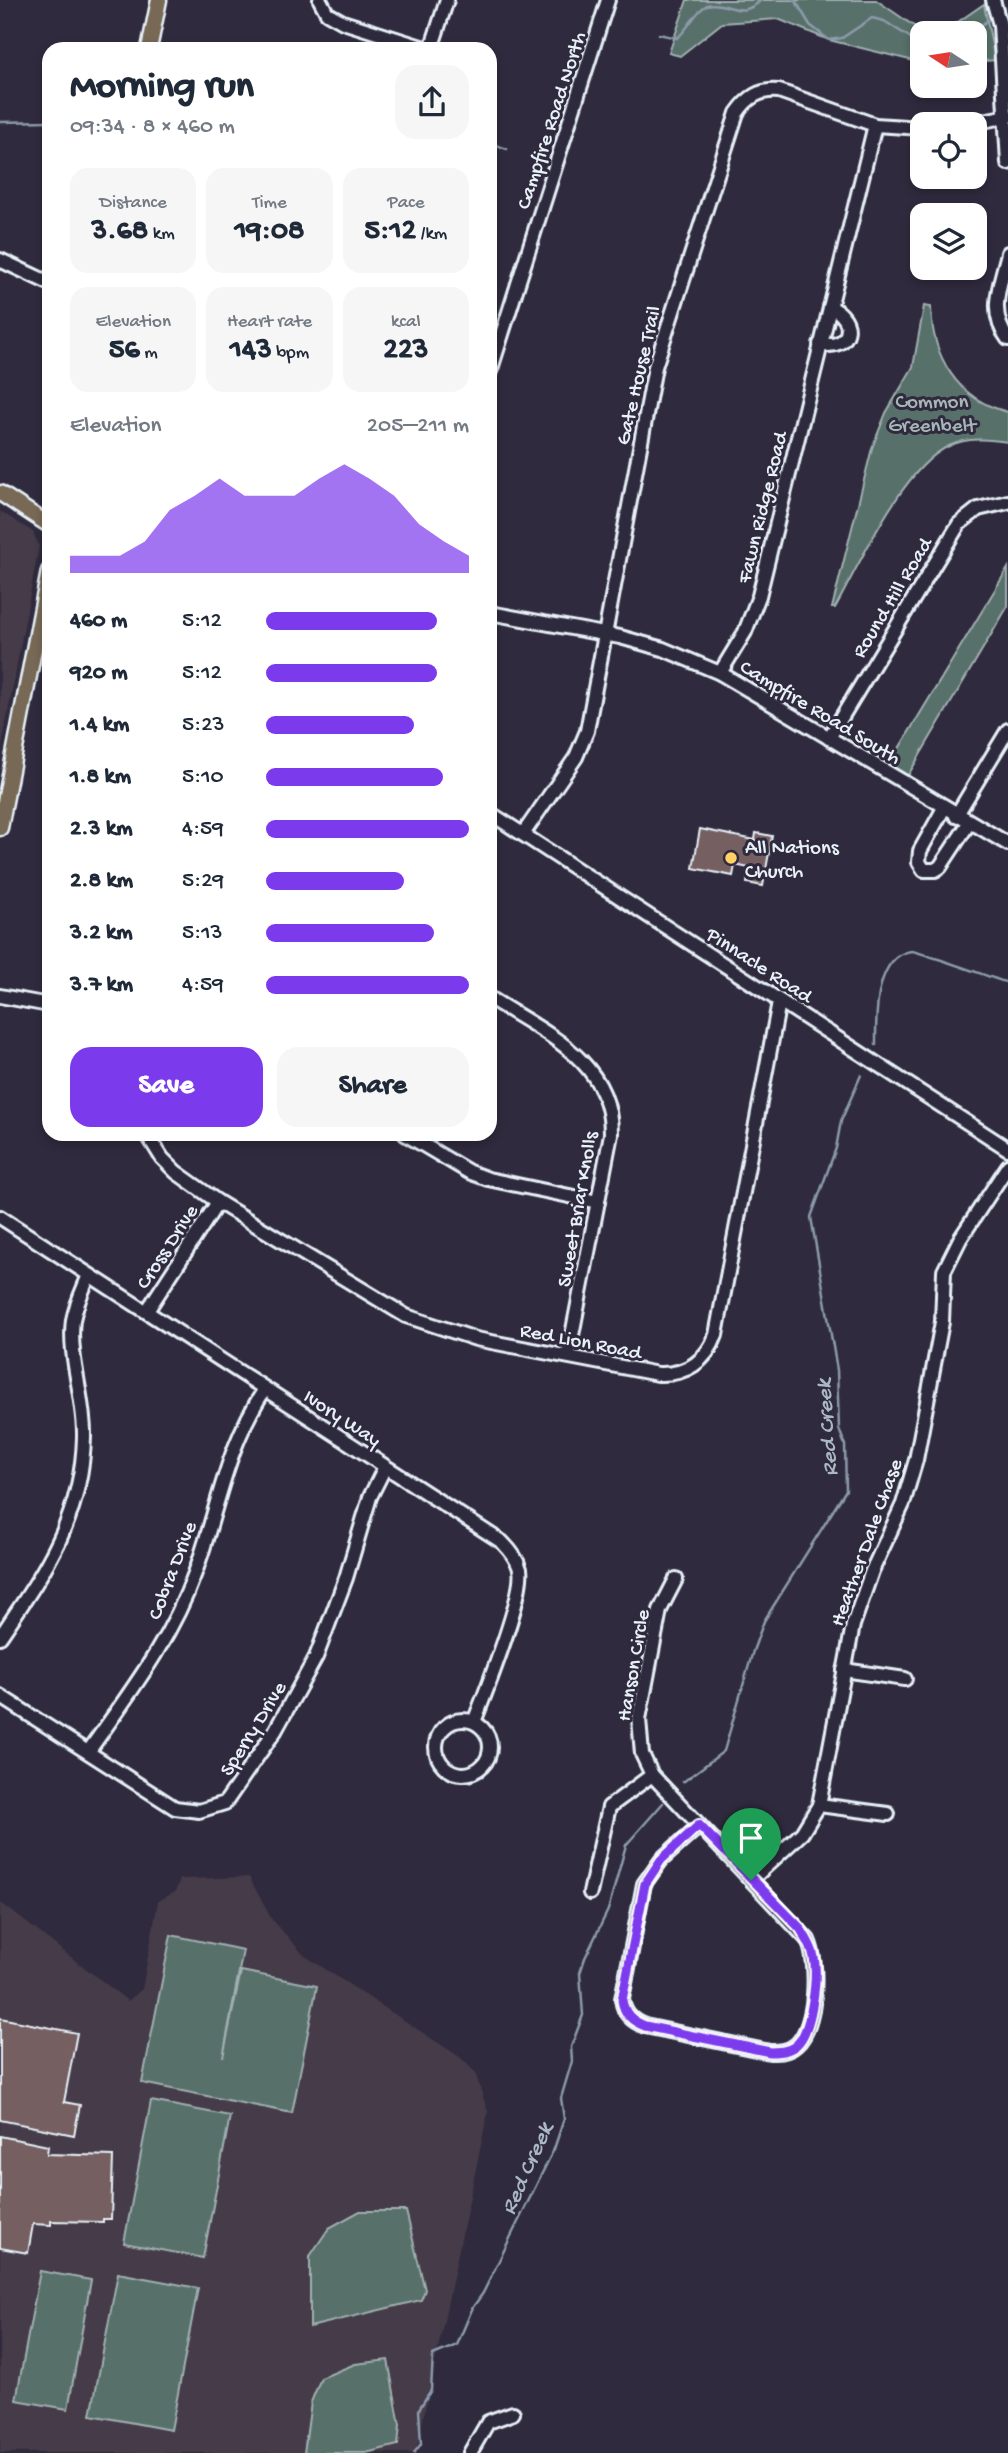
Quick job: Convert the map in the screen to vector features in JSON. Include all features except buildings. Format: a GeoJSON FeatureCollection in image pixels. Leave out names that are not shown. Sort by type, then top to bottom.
{"type":"FeatureCollection","features":[{"type":"Feature","properties":{"kind":"main road"},"geometry":{"type":"LineString","coordinates":[[150,42],[159,0]]}},
{"type":"Feature","properties":{"kind":"main road"},"geometry":{"type":"LineString","coordinates":[[0,493],[42,520]]}},
{"type":"Feature","properties":{"kind":"main road"},"geometry":{"type":"LineString","coordinates":[[0,828],[42,608]]}},
{"type":"Feature","properties":{"kind":"street"},"geometry":{"type":"LineString","coordinates":[[320,0],[327,13],[343,22],[407,42]]}},
{"type":"Feature","properties":{"kind":"street"},"geometry":{"type":"LineString","coordinates":[[432,42],[447,0]]}},
{"type":"Feature","properties":{"kind":"street","name":"Campfire Road North"},"geometry":{"type":"LineString","coordinates":[[497,347],[608,0]]}},
{"type":"Feature","properties":{"kind":"street"},"geometry":{"type":"LineString","coordinates":[[993,0],[1000,25],[1008,163]]}},
{"type":"Feature","properties":{"kind":"street","name":"Gate House Trail"},"geometry":{"type":"LineString","coordinates":[[523,834],[582,745],[591,713],[603,634],[655,367],[737,113],[752,96],[765,90],[779,90],[874,125],[910,127]]}},
{"type":"Feature","properties":{"kind":"street"},"geometry":{"type":"LineString","coordinates":[[987,121],[1007,117]]}},
{"type":"Feature","properties":{"kind":"street","name":"Fawn Ridge Road"},"geometry":{"type":"LineString","coordinates":[[720,673],[745,632],[758,596],[874,125]]}},
{"type":"Feature","properties":{"kind":"street"},"geometry":{"type":"LineString","coordinates":[[1008,253],[995,309],[999,325],[1008,340]]}},
{"type":"Feature","properties":{"kind":"street"},"geometry":{"type":"LineString","coordinates":[[0,260],[42,280]]}},
{"type":"Feature","properties":{"kind":"street"},"geometry":{"type":"LineString","coordinates":[[820,344],[837,345],[844,341],[848,331],[848,321],[844,314],[830,307]]}},
{"type":"Feature","properties":{"kind":"street","name":"Round Hill Road"},"geometry":{"type":"LineString","coordinates":[[829,737],[959,524],[978,509],[1008,502]]}},
{"type":"Feature","properties":{"kind":"street"},"geometry":{"type":"LineString","coordinates":[[497,614],[603,634]]}},
{"type":"Feature","properties":{"kind":"street","name":"Campfire Road South"},"geometry":{"type":"LineString","coordinates":[[603,634],[663,649],[720,673],[968,823],[1008,844]]}},
{"type":"Feature","properties":{"kind":"street"},"geometry":{"type":"LineString","coordinates":[[957,816],[1008,730]]}},
{"type":"Feature","properties":{"kind":"street"},"geometry":{"type":"LineString","coordinates":[[944,808],[920,851],[919,862],[924,870],[940,867],[968,823]]}},
{"type":"Feature","properties":{"kind":"street","name":"Pinnacle Road"},"geometry":{"type":"LineString","coordinates":[[497,817],[1008,1149]]}},
{"type":"Feature","properties":{"kind":"street"},"geometry":{"type":"LineString","coordinates":[[0,996],[42,1004]]}},
{"type":"Feature","properties":{"kind":"street","name":"Red Lion Road"},"geometry":{"type":"LineString","coordinates":[[151,1141],[162,1158],[176,1172],[218,1202],[406,1316],[476,1339],[667,1374],[688,1369],[708,1351],[716,1335],[779,1002]]}},
{"type":"Feature","properties":{"kind":"street","name":"Sweet Briar Knolls"},"geometry":{"type":"LineString","coordinates":[[497,1003],[578,1057],[596,1076],[610,1111],[611,1134],[568,1356]]}},
{"type":"Feature","properties":{"kind":"street"},"geometry":{"type":"LineString","coordinates":[[417,1141],[469,1172],[598,1202]]}},
{"type":"Feature","properties":{"kind":"street","name":"Heather Dale Chase"},"geometry":{"type":"LineString","coordinates":[[751,1880],[802,1833],[819,1805],[844,1670],[863,1593],[903,1504],[913,1472],[942,1322],[944,1270],[960,1239],[1008,1166]]}},
{"type":"Feature","properties":{"kind":"street","name":"Cross Drive"},"geometry":{"type":"LineString","coordinates":[[147,1311],[218,1202]]}},
{"type":"Feature","properties":{"kind":"street","name":"Ivory Way"},"geometry":{"type":"LineString","coordinates":[[0,1217],[502,1542],[517,1561],[521,1572],[518,1595],[474,1722]]}},
{"type":"Feature","properties":{"kind":"street"},"geometry":{"type":"LineString","coordinates":[[0,1637],[50,1563],[70,1517],[78,1490],[84,1438],[73,1322],[89,1275]]}},
{"type":"Feature","properties":{"kind":"street","name":"Cobra Drive"},"geometry":{"type":"LineString","coordinates":[[88,1752],[143,1673],[179,1613],[195,1573],[232,1448],[247,1415],[265,1389]]}},
{"type":"Feature","properties":{"kind":"street","name":"Sperry Drive"},"geometry":{"type":"LineString","coordinates":[[0,1696],[176,1808],[185,1811],[209,1811],[230,1799],[275,1731],[316,1657],[346,1578],[370,1497],[385,1467]]}},
{"type":"Feature","properties":{"kind":"street","name":"Hanson Circle"},"geometry":{"type":"LineString","coordinates":[[676,1578],[660,1610],[639,1719],[642,1754],[652,1775],[800,1928],[812,1948],[815,1966],[814,1994],[805,2030],[799,2043],[786,2051],[770,2052],[656,2029],[631,2019],[623,2007],[641,1892],[654,1868],[699,1825]]}},
{"type":"Feature","properties":{"kind":"street"},"geometry":{"type":"LineString","coordinates":[[844,1670],[905,1679]]}},
{"type":"Feature","properties":{"kind":"street"},"geometry":{"type":"LineString","coordinates":[[456,1721],[474,1722],[487,1734],[490,1742],[488,1760],[482,1767],[467,1774],[449,1771],[438,1757],[437,1739],[448,1725],[456,1721]]}},
{"type":"Feature","properties":{"kind":"street"},"geometry":{"type":"LineString","coordinates":[[590,1893],[609,1807],[652,1775]]}},
{"type":"Feature","properties":{"kind":"street"},"geometry":{"type":"LineString","coordinates":[[819,1805],[888,1814]]}},
{"type":"Feature","properties":{"kind":"street"},"geometry":{"type":"LineString","coordinates":[[470,2453],[488,2422],[513,2413]]}},
{"type":"Feature","properties":{"kind":"shaded area"},"geometry":{"type":"Polygon","coordinates":[[[0,511],[33,532],[39,546],[0,756],[0,511]]]}},
{"type":"Feature","properties":{"kind":"shaded area"},"geometry":{"type":"Polygon","coordinates":[[[249,1877],[271,1918],[304,1955],[460,2057],[475,2072],[488,2112],[416,2453],[0,2453],[0,1902],[128,2001],[142,1989],[158,1901],[175,1892],[180,1879],[249,1877]]]}},
{"type":"Feature","properties":{"kind":"green space"},"geometry":{"type":"Polygon","coordinates":[[[687,0],[876,0],[910,23],[910,60],[829,40],[778,19],[722,23],[680,56],[669,53],[687,0]]]}},
{"type":"Feature","properties":{"kind":"green space"},"geometry":{"type":"Polygon","coordinates":[[[984,4],[995,60],[987,61],[987,21],[959,21],[984,4]]]}},
{"type":"Feature","properties":{"kind":"green space","name":"Common Greenbelt"},"geometry":{"type":"Polygon","coordinates":[[[924,306],[931,307],[936,342],[942,359],[961,386],[990,406],[1008,412],[1008,442],[964,441],[949,446],[932,457],[899,495],[835,608],[832,608],[872,448],[886,413],[913,367],[924,306]]]}},
{"type":"Feature","properties":{"kind":"green space"},"geometry":{"type":"Polygon","coordinates":[[[1008,568],[1008,606],[907,777],[889,765],[1008,568]]]}},
{"type":"Feature","properties":{"kind":"green space"},"geometry":{"type":"Polygon","coordinates":[[[171,1935],[243,1950],[223,2057],[241,1971],[317,1986],[292,2113],[142,2083],[171,1935]]]}},
{"type":"Feature","properties":{"kind":"green space"},"geometry":{"type":"Polygon","coordinates":[[[151,2101],[230,2116],[203,2258],[124,2243],[151,2101]]]}},
{"type":"Feature","properties":{"kind":"green space"},"geometry":{"type":"Polygon","coordinates":[[[360,2211],[406,2211],[425,2290],[421,2300],[310,2327],[310,2256],[329,2228],[360,2211]]]}},
{"type":"Feature","properties":{"kind":"green space"},"geometry":{"type":"Polygon","coordinates":[[[40,2271],[91,2280],[68,2409],[16,2400],[40,2271]]]}},
{"type":"Feature","properties":{"kind":"green space"},"geometry":{"type":"Polygon","coordinates":[[[118,2273],[198,2288],[171,2430],[91,2415],[118,2273]]]}},
{"type":"Feature","properties":{"kind":"green space"},"geometry":{"type":"Polygon","coordinates":[[[388,2360],[400,2425],[398,2445],[366,2453],[304,2453],[311,2402],[321,2378],[355,2364],[388,2360]]]}},
{"type":"Feature","properties":{"kind":"waterway"},"geometry":{"type":"LineString","coordinates":[[659,34],[677,38],[707,5],[747,9],[761,0]]}},
{"type":"Feature","properties":{"kind":"waterway"},"geometry":{"type":"LineString","coordinates":[[795,0],[810,25],[829,40],[842,38],[872,18],[884,21],[910,37]]}},
{"type":"Feature","properties":{"kind":"waterway"},"geometry":{"type":"LineString","coordinates":[[0,122],[42,121]]}},
{"type":"Feature","properties":{"kind":"waterway"},"geometry":{"type":"LineString","coordinates":[[497,145],[507,149]]}},
{"type":"Feature","properties":{"kind":"waterway","name":"Red Creek"},"geometry":{"type":"LineString","coordinates":[[876,1045],[880,990],[890,964],[899,956],[911,951],[916,952],[1008,983]]}},
{"type":"Feature","properties":{"kind":"waterway","name":"Red Creek"},"geometry":{"type":"LineString","coordinates":[[683,1782],[724,1751],[764,1621],[846,1490],[845,1445],[839,1429],[837,1370],[811,1217],[836,1148],[841,1121],[861,1075]]}},
{"type":"Feature","properties":{"kind":"waterway","name":"Red Creek"},"geometry":{"type":"LineString","coordinates":[[414,2453],[421,2444],[419,2409],[431,2390],[433,2355],[457,2345],[473,2307],[483,2293],[554,2149],[564,2119],[561,2098],[572,2061],[571,2047],[583,2015],[580,1973],[608,1910],[626,1845],[663,1803]]}},
{"type":"Feature","properties":{"kind":"place","name":"All Nations Church"},"geometry":{"type":"Point","coordinates":[731,858]}},
{"type":"Feature","properties":{"kind":"route"},"geometry":{"type":"LineString","coordinates":[[699,1825],[751,1880],[800,1928],[812,1948],[815,1966],[814,1994],[799,2043],[786,2051],[770,2052],[656,2029],[631,2019],[622,2000],[641,1892],[654,1868],[699,1825]]}}]}
